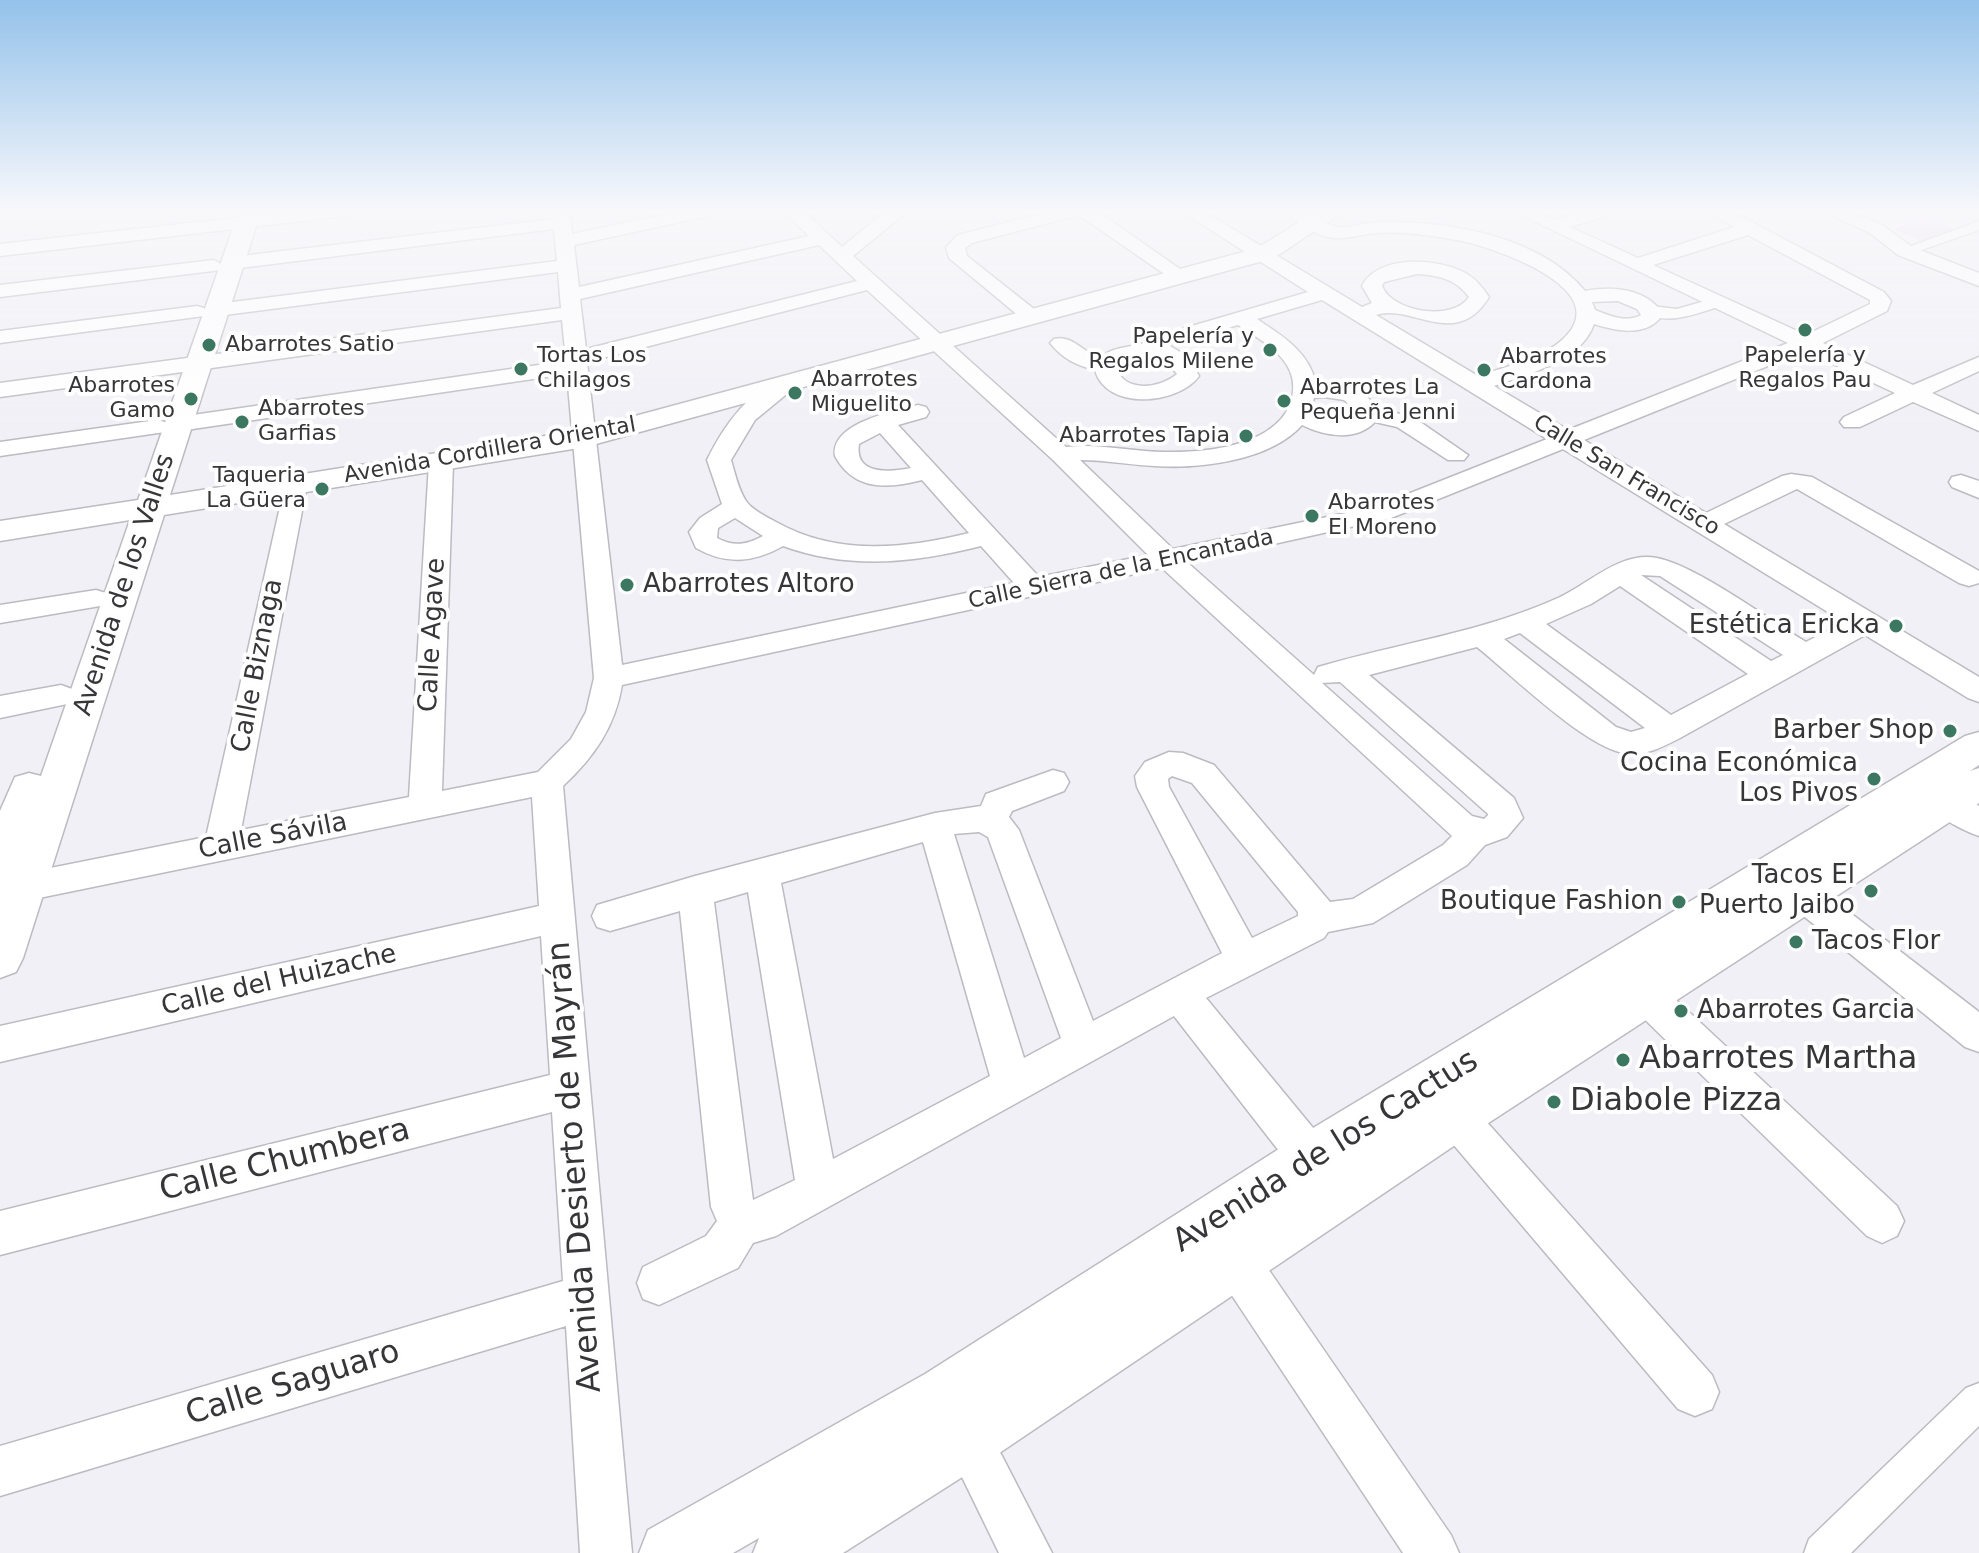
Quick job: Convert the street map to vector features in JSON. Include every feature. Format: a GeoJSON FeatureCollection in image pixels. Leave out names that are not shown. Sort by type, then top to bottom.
{"type":"FeatureCollection","features":[{"type":"Feature","properties":{"kind":"street"},"geometry":{"type":"LineString","coordinates":[[0,291],[62,283]]}},
{"type":"Feature","properties":{"kind":"street","name":"Avenida de los Valles"},"geometry":{"type":"LineString","coordinates":[[8,883],[216,283]]}},
{"type":"Feature","properties":{"kind":"street"},"geometry":{"type":"LineString","coordinates":[[0,337],[207,311],[336,283]]}},
{"type":"Feature","properties":{"kind":"street"},"geometry":{"type":"LineString","coordinates":[[547,782],[590,739],[603,713],[609,678],[570,283]]}},
{"type":"Feature","properties":{"kind":"street"},"geometry":{"type":"LineString","coordinates":[[0,390],[189,365],[572,304],[651,283]]}},
{"type":"Feature","properties":{"kind":"street"},"geometry":{"type":"LineString","coordinates":[[0,449],[577,362],[869,283]]}},
{"type":"Feature","properties":{"kind":"street"},"geometry":{"type":"LineString","coordinates":[[872,283],[1460,825],[1476,833],[1500,827],[1506,818],[1502,807],[1345,670]]}},
{"type":"Feature","properties":{"kind":"street"},"geometry":{"type":"LineString","coordinates":[[990,283],[1025,312]]}},
{"type":"Feature","properties":{"kind":"street","name":"Avenida Cordillera Oriental"},"geometry":{"type":"LineString","coordinates":[[0,531],[141,502],[584,432],[1131,283]]}},
{"type":"Feature","properties":{"kind":"street","name":"Calle San Francisco"},"geometry":{"type":"LineString","coordinates":[[1312,283],[1979,691]]}},
{"type":"Feature","properties":{"kind":"street"},"geometry":{"type":"LineString","coordinates":[[1373,283],[1376,296],[1387,305],[1415,314],[1447,316],[1465,313],[1476,306],[1479,297],[1468,283]]}},
{"type":"Feature","properties":{"kind":"street"},"geometry":{"type":"LineString","coordinates":[[1567,283],[1584,306],[1619,324],[1645,322],[1651,317],[1651,311]]}},
{"type":"Feature","properties":{"kind":"street"},"geometry":{"type":"LineString","coordinates":[[1679,283],[1979,424]]}},
{"type":"Feature","properties":{"kind":"street","name":"Calle Sierra de la Encantada"},"geometry":{"type":"LineString","coordinates":[[609,678],[1382,513],[1807,343],[1880,307],[1881,301],[1877,296],[1854,283]]}},
{"type":"Feature","properties":{"kind":"street"},"geometry":{"type":"LineString","coordinates":[[1152,350],[1161,341],[1325,293]]}},
{"type":"Feature","properties":{"kind":"street"},"geometry":{"type":"LineString","coordinates":[[1584,306],[1619,295],[1645,305],[1651,311],[1678,314],[1719,302]]}},
{"type":"Feature","properties":{"kind":"street"},"geometry":{"type":"LineString","coordinates":[[1359,314],[1387,305]]}},
{"type":"Feature","properties":{"kind":"street"},"geometry":{"type":"LineString","coordinates":[[1475,385],[1556,353],[1575,340],[1584,327],[1584,306]]}},
{"type":"Feature","properties":{"kind":"street"},"geometry":{"type":"LineString","coordinates":[[1061,455],[1105,452],[1154,459],[1197,458],[1265,439],[1288,426],[1302,403],[1305,379],[1296,361],[1276,340],[1241,318]]}},
{"type":"Feature","properties":{"kind":"street","name":"Avenida Cordillera Oriental"},"geometry":{"type":"LineString","coordinates":[[0,517],[295,485],[441,463],[789,383],[930,338]]}},
{"type":"Feature","properties":{"kind":"street"},"geometry":{"type":"LineString","coordinates":[[1061,343],[1080,359],[1104,366]]}},
{"type":"Feature","properties":{"kind":"street"},"geometry":{"type":"LineString","coordinates":[[1152,350],[1180,359],[1187,367],[1188,376],[1183,384],[1156,393],[1123,389],[1104,374],[1104,366],[1121,352],[1152,350]]}},
{"type":"Feature","properties":{"kind":"street"},"geometry":{"type":"LineString","coordinates":[[1852,422],[1979,363]]}},
{"type":"Feature","properties":{"kind":"street"},"geometry":{"type":"LineString","coordinates":[[789,383],[760,402],[733,429],[719,460],[736,507],[779,537],[815,550],[880,555],[946,548],[989,536]]}},
{"type":"Feature","properties":{"kind":"street"},"geometry":{"type":"LineString","coordinates":[[1302,403],[1340,391],[1356,396],[1367,405],[1370,414]]}},
{"type":"Feature","properties":{"kind":"street"},"geometry":{"type":"LineString","coordinates":[[1302,403],[1323,426],[1355,427],[1370,414]]}},
{"type":"Feature","properties":{"kind":"street"},"geometry":{"type":"LineString","coordinates":[[918,412],[853,437],[845,447],[846,456],[858,473],[886,480],[928,471]]}},
{"type":"Feature","properties":{"kind":"street"},"geometry":{"type":"LineString","coordinates":[[1370,414],[1405,422],[1456,455]]}},
{"type":"Feature","properties":{"kind":"street"},"geometry":{"type":"LineString","coordinates":[[880,426],[888,428],[1034,588]]}},
{"type":"Feature","properties":{"kind":"street","name":"Calle Agave"},"geometry":{"type":"LineString","coordinates":[[425,806],[441,463]]}},
{"type":"Feature","properties":{"kind":"street"},"geometry":{"type":"LineString","coordinates":[[1704,524],[1791,481],[1803,482],[1968,577]]}},
{"type":"Feature","properties":{"kind":"street","name":"Calle Biznaga"},"geometry":{"type":"LineString","coordinates":[[221,847],[295,485]]}},
{"type":"Feature","properties":{"kind":"street","name":"Avenida de los Valles"},"geometry":{"type":"LineString","coordinates":[[0,958],[8,883],[10,815],[61,696],[96,599],[141,502]]}},
{"type":"Feature","properties":{"kind":"street"},"geometry":{"type":"LineString","coordinates":[[736,507],[709,523],[702,532],[705,542],[721,553],[739,554],[759,549],[779,537]]}},
{"type":"Feature","properties":{"kind":"street"},"geometry":{"type":"LineString","coordinates":[[1302,682],[1553,613],[1660,553],[1669,570],[1805,655]]}},
{"type":"Feature","properties":{"kind":"street"},"geometry":{"type":"LineString","coordinates":[[1620,573],[1770,675]]}},
{"type":"Feature","properties":{"kind":"street"},"geometry":{"type":"LineString","coordinates":[[0,614],[96,599]]}},
{"type":"Feature","properties":{"kind":"street"},"geometry":{"type":"LineString","coordinates":[[1524,622],[1669,730]]}},
{"type":"Feature","properties":{"kind":"street"},"geometry":{"type":"LineString","coordinates":[[1481,635],[1605,735],[1636,745],[1866,622]]}},
{"type":"Feature","properties":{"kind":"street"},"geometry":{"type":"LineString","coordinates":[[0,707],[61,696]]}},
{"type":"Feature","properties":{"kind":"street","name":"Avenida de los Cactus"},"geometry":{"type":"LineString","coordinates":[[785,1553],[967,1438],[1235,1260],[1325,1176],[1455,1116],[1635,982],[1802,895],[1957,798],[1979,746]]}},
{"type":"Feature","properties":{"kind":"street"},"geometry":{"type":"LineString","coordinates":[[741,1223],[761,1221],[1083,1045],[1311,927],[1317,918],[1315,907],[1203,774],[1190,765],[1175,763],[1156,769],[1151,776],[1153,787],[1244,959]]}},
{"type":"Feature","properties":{"kind":"street","name":"Calle Sávila"},"geometry":{"type":"LineString","coordinates":[[8,883],[221,847],[547,782]]}},
{"type":"Feature","properties":{"kind":"street","name":"Avenida Desierto de Mayrán"},"geometry":{"type":"LineString","coordinates":[[547,782],[606,1553]]}},
{"type":"Feature","properties":{"kind":"street"},"geometry":{"type":"LineString","coordinates":[[992,820],[998,803],[1053,782]]}},
{"type":"Feature","properties":{"kind":"street","name":"Avenida de los Cactus"},"geometry":{"type":"LineString","coordinates":[[671,1553],[1325,1176],[1635,982],[1957,798]]}},
{"type":"Feature","properties":{"kind":"street"},"geometry":{"type":"LineString","coordinates":[[610,916],[935,826],[979,818],[992,820],[1002,830],[1083,1045]]}},
{"type":"Feature","properties":{"kind":"street"},"geometry":{"type":"LineString","coordinates":[[935,826],[1012,1085]]}},
{"type":"Feature","properties":{"kind":"street"},"geometry":{"type":"LineString","coordinates":[[1317,918],[1360,913],[1455,855],[1476,833]]}},
{"type":"Feature","properties":{"kind":"street"},"geometry":{"type":"LineString","coordinates":[[762,873],[818,1190]]}},
{"type":"Feature","properties":{"kind":"street"},"geometry":{"type":"LineString","coordinates":[[695,890],[732,1207],[741,1223]]}},
{"type":"Feature","properties":{"kind":"street"},"geometry":{"type":"LineString","coordinates":[[1802,895],[1979,1035]]}},
{"type":"Feature","properties":{"kind":"street","name":"Calle del Huizache"},"geometry":{"type":"LineString","coordinates":[[0,1044],[557,917]]}},
{"type":"Feature","properties":{"kind":"street"},"geometry":{"type":"LineString","coordinates":[[1635,982],[1882,1221]]}},
{"type":"Feature","properties":{"kind":"street"},"geometry":{"type":"LineString","coordinates":[[1180,995],[1325,1176]]}},
{"type":"Feature","properties":{"kind":"street","name":"Calle Chumbera"},"geometry":{"type":"LineString","coordinates":[[0,1233],[570,1089]]}},
{"type":"Feature","properties":{"kind":"street"},"geometry":{"type":"LineString","coordinates":[[1455,1116],[1695,1392]]}},
{"type":"Feature","properties":{"kind":"street"},"geometry":{"type":"LineString","coordinates":[[659,1283],[722,1252],[741,1223]]}},
{"type":"Feature","properties":{"kind":"street"},"geometry":{"type":"LineString","coordinates":[[1235,1260],[1433,1553]]}},
{"type":"Feature","properties":{"kind":"street","name":"Calle Saguaro"},"geometry":{"type":"LineString","coordinates":[[0,1471],[586,1297]]}},
{"type":"Feature","properties":{"kind":"street"},"geometry":{"type":"LineString","coordinates":[[1823,1553],[1979,1401]]}},
{"type":"Feature","properties":{"kind":"street"},"geometry":{"type":"LineString","coordinates":[[967,1438],[1026,1553]]}},
{"type":"Feature","properties":{"kind":"place","name":"Papelería y Regalos Pau"},"geometry":{"type":"Point","coordinates":[1805,330]}},
{"type":"Feature","properties":{"kind":"place","name":"Abarrotes Satio"},"geometry":{"type":"Point","coordinates":[209,345]}},
{"type":"Feature","properties":{"kind":"place","name":"Papelería y Regalos Milene"},"geometry":{"type":"Point","coordinates":[1270,350]}},
{"type":"Feature","properties":{"kind":"place","name":"Tortas Los Chilagos"},"geometry":{"type":"Point","coordinates":[521,369]}},
{"type":"Feature","properties":{"kind":"place","name":"Abarrotes Cardona"},"geometry":{"type":"Point","coordinates":[1484,370]}},
{"type":"Feature","properties":{"kind":"place","name":"Abarrotes Miguelito"},"geometry":{"type":"Point","coordinates":[795,393]}},
{"type":"Feature","properties":{"kind":"place","name":"Abarrotes Gamo"},"geometry":{"type":"Point","coordinates":[191,399]}},
{"type":"Feature","properties":{"kind":"place","name":"Abarrotes La Pequeña Jenni"},"geometry":{"type":"Point","coordinates":[1284,401]}},
{"type":"Feature","properties":{"kind":"place","name":"Abarrotes Garfias"},"geometry":{"type":"Point","coordinates":[242,422]}},
{"type":"Feature","properties":{"kind":"place","name":"Abarrotes Tapia"},"geometry":{"type":"Point","coordinates":[1246,436]}},
{"type":"Feature","properties":{"kind":"place","name":"Taqueria La Güera"},"geometry":{"type":"Point","coordinates":[322,489]}},
{"type":"Feature","properties":{"kind":"place","name":"Abarrotes El Moreno"},"geometry":{"type":"Point","coordinates":[1312,516]}},
{"type":"Feature","properties":{"kind":"place","name":"Abarrotes Altoro"},"geometry":{"type":"Point","coordinates":[627,585]}},
{"type":"Feature","properties":{"kind":"place","name":"Estética Ericka"},"geometry":{"type":"Point","coordinates":[1896,626]}},
{"type":"Feature","properties":{"kind":"place","name":"Barber Shop"},"geometry":{"type":"Point","coordinates":[1950,731]}},
{"type":"Feature","properties":{"kind":"place","name":"Cocina Económica Los Pivos"},"geometry":{"type":"Point","coordinates":[1874,779]}},
{"type":"Feature","properties":{"kind":"place","name":"Tacos El Puerto Jaibo"},"geometry":{"type":"Point","coordinates":[1871,891]}},
{"type":"Feature","properties":{"kind":"place","name":"Boutique Fashion"},"geometry":{"type":"Point","coordinates":[1679,902]}},
{"type":"Feature","properties":{"kind":"place","name":"Tacos Flor"},"geometry":{"type":"Point","coordinates":[1796,942]}},
{"type":"Feature","properties":{"kind":"place","name":"Abarrotes Garcia"},"geometry":{"type":"Point","coordinates":[1681,1011]}},
{"type":"Feature","properties":{"kind":"place","name":"Abarrotes Martha"},"geometry":{"type":"Point","coordinates":[1623,1060]}},
{"type":"Feature","properties":{"kind":"place","name":"Diabole Pizza"},"geometry":{"type":"Point","coordinates":[1554,1102]}}]}
